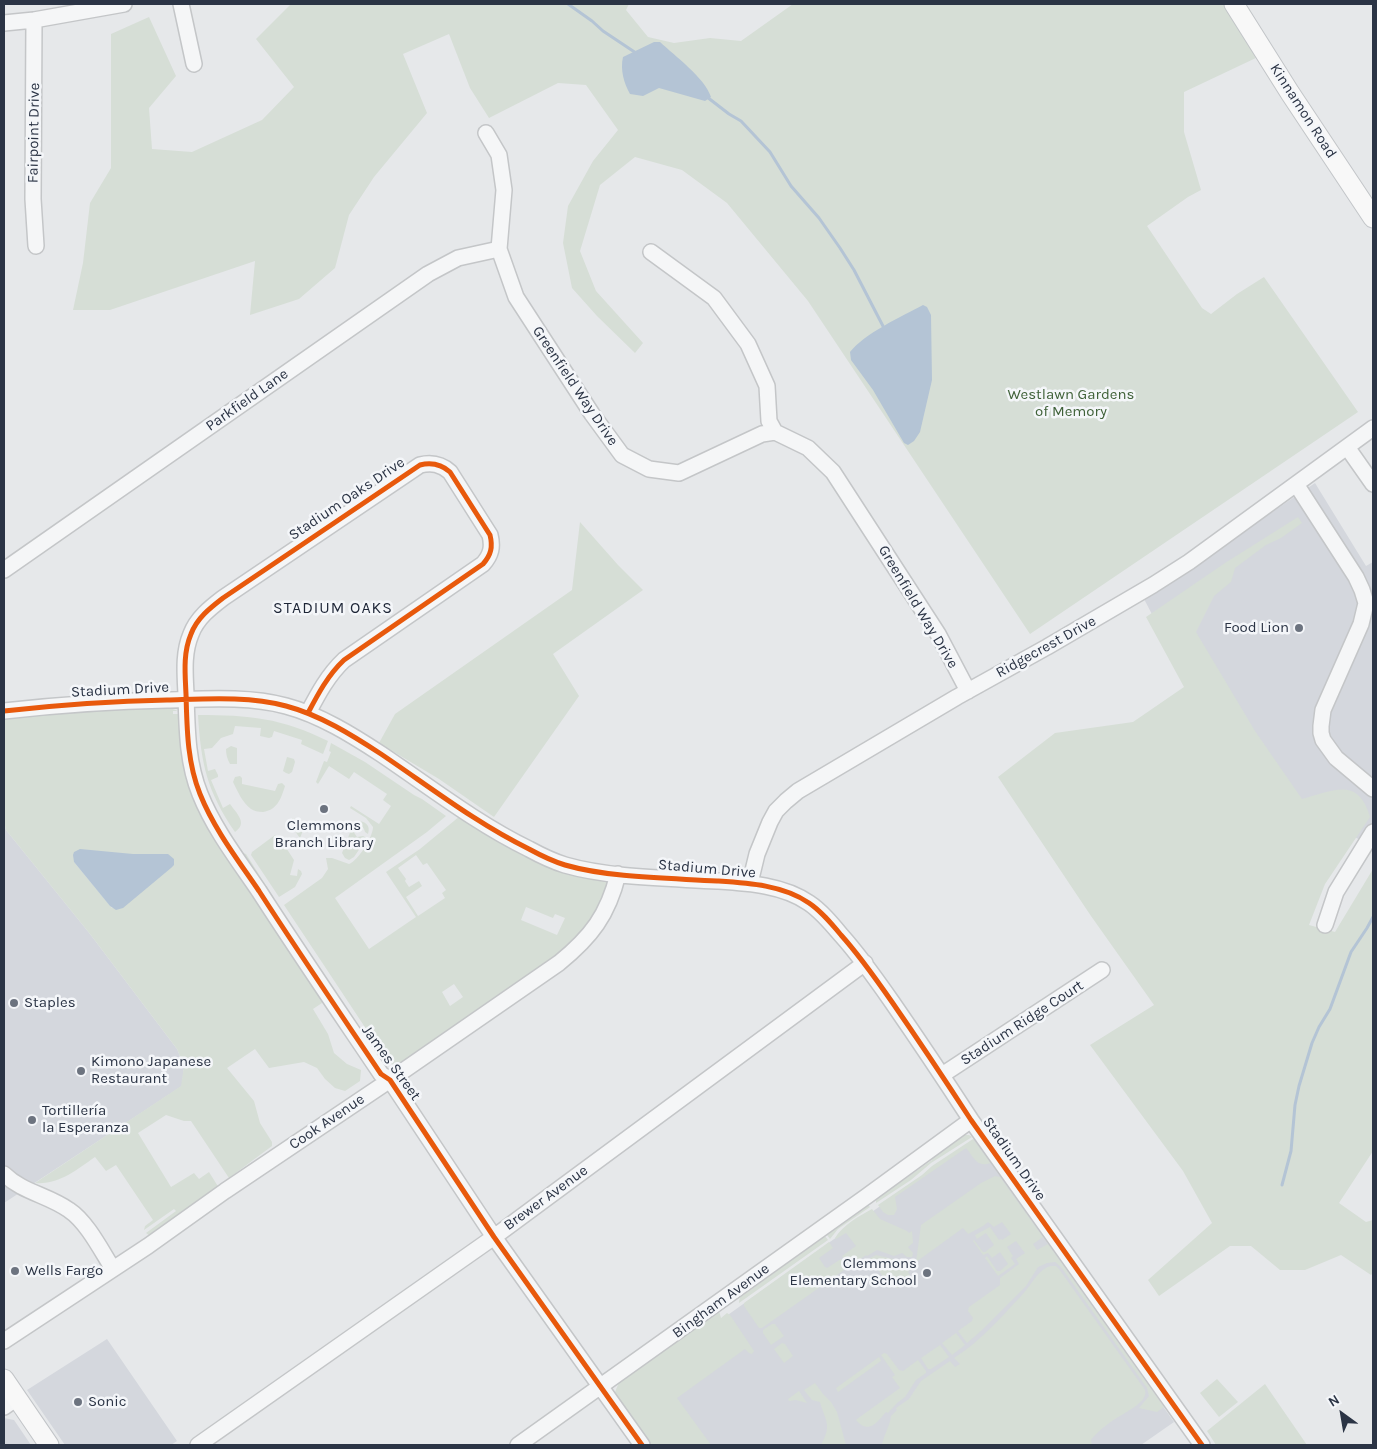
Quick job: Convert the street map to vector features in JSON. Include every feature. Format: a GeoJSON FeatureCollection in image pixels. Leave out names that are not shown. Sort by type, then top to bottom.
{"type":"FeatureCollection","features":[{"type":"Feature","properties":{"kind":"main road","name":"Kinnamon Road"},"geometry":{"type":"LineString","coordinates":[[1234,4],[1290,93],[1373,218]]}},
{"type":"Feature","properties":{"kind":"main road"},"geometry":{"type":"LineString","coordinates":[[4,1379],[10,1402],[48,1445]]}},
{"type":"Feature","properties":{"kind":"street"},"geometry":{"type":"LineString","coordinates":[[4,23],[34,20],[124,4]]}},
{"type":"Feature","properties":{"kind":"street"},"geometry":{"type":"LineString","coordinates":[[181,4],[194,64]]}},
{"type":"Feature","properties":{"kind":"street","name":"Fairpoint Drive"},"geometry":{"type":"LineString","coordinates":[[34,20],[33,199],[36,246]]}},
{"type":"Feature","properties":{"kind":"street","name":"Greenfield Way Drive"},"geometry":{"type":"LineString","coordinates":[[486,133],[499,155],[504,190],[499,249],[516,297],[592,414],[622,454],[650,470],[679,473],[762,434],[774,432],[808,448],[833,472],[938,634],[968,691]]}},
{"type":"Feature","properties":{"kind":"street","name":"Parkfield Lane"},"geometry":{"type":"LineString","coordinates":[[4,570],[428,274],[458,258],[499,249]]}},
{"type":"Feature","properties":{"kind":"street"},"geometry":{"type":"LineString","coordinates":[[651,252],[714,298],[748,344],[767,386],[769,421],[774,432]]}},
{"type":"Feature","properties":{"kind":"street","name":"Ridgecrest Drive"},"geometry":{"type":"LineString","coordinates":[[750,883],[762,840],[776,811],[786,801],[825,774],[1153,585],[1188,562],[1373,428]]}},
{"type":"Feature","properties":{"kind":"street"},"geometry":{"type":"LineString","coordinates":[[1347,447],[1373,484]]}},
{"type":"Feature","properties":{"kind":"street","name":"Stadium Oaks Drive"},"geometry":{"type":"LineString","coordinates":[[186,699],[185,656],[187,643],[198,620],[208,609],[420,465],[429,463],[444,467],[450,472],[490,535],[492,543],[488,558],[484,564],[344,660],[326,680],[308,713]]}},
{"type":"Feature","properties":{"kind":"street"},"geometry":{"type":"LineString","coordinates":[[1296,484],[1356,577],[1365,598],[1365,613],[1323,710],[1321,726],[1323,740],[1336,758],[1373,789]]}},
{"type":"Feature","properties":{"kind":"street","name":"Stadium Drive"},"geometry":{"type":"LineString","coordinates":[[4,711],[130,701],[186,699],[247,700],[288,706],[308,713],[339,729],[379,753],[515,843],[564,865],[618,874],[750,883],[793,893],[810,904],[830,922],[865,963],[971,1120],[1202,1445]]}},
{"type":"Feature","properties":{"kind":"street","name":"James Street"},"geometry":{"type":"LineString","coordinates":[[186,699],[186,727],[190,760],[197,786],[208,811],[270,908],[381,1074],[390,1080],[494,1237],[642,1445]]}},
{"type":"Feature","properties":{"kind":"street"},"geometry":{"type":"LineString","coordinates":[[1325,925],[1336,892],[1373,832]]}},
{"type":"Feature","properties":{"kind":"street","name":"Cook Avenue"},"geometry":{"type":"LineString","coordinates":[[4,1342],[114,1269],[559,963],[579,946],[594,928],[608,904],[615,888],[618,874]]}},
{"type":"Feature","properties":{"kind":"street","name":"Brewer Avenue"},"geometry":{"type":"LineString","coordinates":[[198,1445],[494,1237],[865,963]]}},
{"type":"Feature","properties":{"kind":"street","name":"Stadium Ridge Court"},"geometry":{"type":"LineString","coordinates":[[942,1075],[1102,970]]}},
{"type":"Feature","properties":{"kind":"street","name":"Bingham Avenue"},"geometry":{"type":"LineString","coordinates":[[518,1445],[971,1120]]}},
{"type":"Feature","properties":{"kind":"street"},"geometry":{"type":"LineString","coordinates":[[4,1174],[12,1182],[61,1205],[75,1214],[114,1269]]}},
{"type":"Feature","properties":{"kind":"shaded area"},"geometry":{"type":"Polygon","coordinates":[[[1315,483],[1366,566],[1373,562],[1373,847],[1307,811],[1197,700],[1144,599],[1315,483]]]}},
{"type":"Feature","properties":{"kind":"shaded area"},"geometry":{"type":"Polygon","coordinates":[[[4,822],[6,830],[90,934],[177,1049],[184,1066],[182,1086],[4,1203],[4,822]]]}},
{"type":"Feature","properties":{"kind":"shaded area","name":"Clemmons Elementary School"},"geometry":{"type":"Polygon","coordinates":[[[974,1139],[1174,1422],[1141,1445],[702,1445],[669,1398],[725,1317],[974,1139]]]}},
{"type":"Feature","properties":{"kind":"shaded area"},"geometry":{"type":"Polygon","coordinates":[[[107,1339],[177,1441],[171,1445],[65,1445],[27,1390],[107,1339]]]}},
{"type":"Feature","properties":{"kind":"shaded area"},"geometry":{"type":"Polygon","coordinates":[[[4,1418],[14,1420],[31,1445],[4,1445],[4,1418]]]}},
{"type":"Feature","properties":{"kind":"green space","name":"Westlawn Gardens of Memory"},"geometry":{"type":"Polygon","coordinates":[[[291,4],[629,4],[626,10],[648,37],[674,43],[710,38],[741,41],[793,4],[1224,4],[1258,57],[1184,92],[1184,132],[1201,190],[1147,226],[1202,308],[1211,314],[1237,294],[1264,277],[1358,412],[1030,634],[808,301],[727,203],[682,170],[635,157],[600,185],[580,251],[596,291],[643,343],[635,353],[597,316],[572,288],[563,243],[568,206],[593,161],[618,130],[586,85],[558,83],[489,118],[470,88],[449,34],[403,54],[427,113],[374,177],[349,215],[335,268],[299,299],[250,315],[255,261],[110,310],[73,310],[83,263],[90,203],[111,168],[111,34],[149,17],[176,76],[149,108],[152,149],[192,152],[262,120],[294,87],[256,39],[291,4]]]}},
{"type":"Feature","properties":{"kind":"green space"},"geometry":{"type":"Polygon","coordinates":[[[1298,517],[1302,523],[1281,538],[1266,545],[1235,568],[1231,582],[1214,596],[1196,632],[1255,731],[1302,799],[1334,790],[1351,791],[1359,796],[1365,804],[1370,817],[1325,884],[1309,925],[1335,932],[1373,869],[1373,1151],[1339,1203],[1366,1222],[1373,1220],[1373,1273],[1371,1275],[1341,1255],[1305,1270],[1280,1270],[1251,1246],[1230,1246],[1159,1296],[1148,1280],[1212,1223],[1183,1171],[1090,1045],[1154,1005],[1091,916],[998,777],[1055,733],[1133,722],[1184,687],[1146,617],[1225,563],[1298,517]]]}},
{"type":"Feature","properties":{"kind":"green space"},"geometry":{"type":"Polygon","coordinates":[[[580,522],[643,590],[553,654],[579,696],[494,817],[439,779],[379,743],[395,714],[572,590],[580,522]]]}},
{"type":"Feature","properties":{"kind":"green space"},"geometry":{"type":"Polygon","coordinates":[[[170,708],[178,711],[173,711],[173,714],[179,714],[184,766],[201,814],[325,1001],[313,1009],[328,1034],[334,1053],[347,1064],[361,1070],[360,1081],[345,1091],[335,1088],[317,1068],[304,1062],[269,1068],[255,1049],[227,1068],[254,1101],[260,1123],[272,1142],[272,1146],[229,1178],[191,1121],[184,1121],[166,1115],[138,1133],[171,1187],[194,1173],[199,1179],[209,1172],[219,1188],[150,1236],[146,1233],[176,1211],[174,1209],[144,1230],[145,1226],[153,1220],[116,1165],[106,1171],[95,1157],[60,1179],[52,1182],[35,1183],[181,1086],[184,1066],[177,1049],[90,934],[6,830],[4,822],[4,720],[65,712],[170,708]],[[133,854],[74,862],[112,908],[168,854],[133,854]]]}},
{"type":"Feature","properties":{"kind":"green space"},"geometry":{"type":"Polygon","coordinates":[[[198,715],[265,719],[295,727],[328,741],[323,754],[301,744],[302,740],[274,731],[272,737],[269,738],[260,736],[261,728],[235,726],[233,734],[221,738],[212,748],[204,749],[208,771],[215,769],[218,775],[218,777],[211,780],[223,808],[230,804],[240,818],[241,825],[235,832],[218,803],[207,776],[201,748],[198,715]]]}},
{"type":"Feature","properties":{"kind":"green space"},"geometry":{"type":"Polygon","coordinates":[[[331,743],[365,762],[446,816],[427,832],[335,898],[369,949],[416,917],[386,872],[420,849],[460,816],[580,875],[611,882],[611,887],[579,941],[392,1071],[389,1070],[393,1066],[392,1064],[389,1064],[284,905],[322,878],[328,869],[326,858],[332,858],[349,864],[357,858],[364,848],[371,837],[373,827],[366,818],[350,808],[351,806],[379,824],[391,806],[383,800],[387,794],[354,772],[349,779],[329,766],[318,784],[316,782],[324,761],[327,762],[331,752],[329,751],[331,743]],[[416,855],[398,868],[409,887],[419,881],[422,886],[406,897],[418,916],[445,898],[442,893],[446,890],[427,863],[423,865],[416,855]],[[526,907],[521,920],[557,935],[565,918],[555,914],[553,918],[526,907]],[[454,984],[442,992],[450,1006],[463,997],[454,984]]]}},
{"type":"Feature","properties":{"kind":"green space"},"geometry":{"type":"Polygon","coordinates":[[[231,746],[237,748],[237,764],[230,764],[227,758],[226,749],[231,746]]]}},
{"type":"Feature","properties":{"kind":"green space"},"geometry":{"type":"Polygon","coordinates":[[[287,757],[294,759],[295,762],[292,772],[289,774],[283,771],[287,757]]]}},
{"type":"Feature","properties":{"kind":"green space"},"geometry":{"type":"Polygon","coordinates":[[[240,776],[242,784],[275,791],[278,784],[282,783],[285,786],[278,803],[268,811],[263,812],[251,809],[243,800],[233,782],[235,777],[240,776]]]}},
{"type":"Feature","properties":{"kind":"green space"},"geometry":{"type":"Polygon","coordinates":[[[292,818],[306,823],[300,838],[294,830],[292,818]]]}},
{"type":"Feature","properties":{"kind":"green space"},"geometry":{"type":"Polygon","coordinates":[[[357,821],[367,824],[369,828],[368,834],[361,825],[355,828],[352,826],[357,821]]]}},
{"type":"Feature","properties":{"kind":"green space"},"geometry":{"type":"Polygon","coordinates":[[[351,830],[357,837],[363,836],[367,838],[354,857],[349,860],[342,853],[351,830]]]}},
{"type":"Feature","properties":{"kind":"green space"},"geometry":{"type":"Polygon","coordinates":[[[275,835],[279,837],[294,860],[290,875],[297,876],[298,869],[302,874],[295,887],[279,897],[251,855],[252,852],[275,835]]]}},
{"type":"Feature","properties":{"kind":"green space"},"geometry":{"type":"Polygon","coordinates":[[[243,853],[246,854],[274,898],[270,896],[243,853]]]}},
{"type":"Feature","properties":{"kind":"green space"},"geometry":{"type":"Polygon","coordinates":[[[961,1135],[972,1137],[931,1163],[911,1180],[876,1203],[879,1197],[932,1160],[933,1154],[961,1135]]]}},
{"type":"Feature","properties":{"kind":"green space"},"geometry":{"type":"Polygon","coordinates":[[[973,1139],[991,1163],[979,1163],[966,1148],[895,1197],[897,1209],[894,1215],[888,1215],[883,1212],[878,1205],[973,1139]]]}},
{"type":"Feature","properties":{"kind":"green space"},"geometry":{"type":"Polygon","coordinates":[[[995,1176],[1000,1177],[1043,1237],[1033,1244],[1037,1250],[1048,1244],[1164,1407],[1157,1412],[1139,1408],[1149,1396],[1147,1388],[1061,1267],[1055,1262],[1038,1267],[1026,1286],[967,1343],[958,1331],[972,1321],[973,1318],[968,1311],[969,1307],[1000,1285],[1000,1278],[1019,1264],[1016,1259],[1025,1253],[1016,1241],[1007,1247],[1013,1256],[1011,1258],[1015,1264],[998,1276],[985,1258],[987,1256],[997,1271],[1000,1271],[1008,1264],[1000,1252],[992,1258],[988,1253],[983,1255],[973,1241],[985,1252],[994,1245],[986,1233],[977,1239],[975,1235],[990,1227],[999,1240],[1011,1234],[1002,1222],[994,1227],[988,1222],[968,1234],[963,1228],[916,1262],[921,1225],[981,1183],[995,1176]]]}},
{"type":"Feature","properties":{"kind":"green space"},"geometry":{"type":"Polygon","coordinates":[[[867,1204],[870,1207],[838,1229],[830,1239],[827,1235],[858,1213],[856,1209],[867,1204]]]}},
{"type":"Feature","properties":{"kind":"green space"},"geometry":{"type":"Polygon","coordinates":[[[872,1209],[880,1219],[909,1233],[912,1231],[913,1243],[908,1247],[913,1253],[912,1257],[907,1257],[902,1253],[894,1256],[877,1250],[850,1266],[842,1256],[856,1246],[846,1233],[835,1238],[847,1225],[872,1209]]]}},
{"type":"Feature","properties":{"kind":"green space"},"geometry":{"type":"Polygon","coordinates":[[[825,1236],[828,1240],[739,1303],[740,1294],[743,1295],[749,1291],[825,1236]]]}},
{"type":"Feature","properties":{"kind":"green space"},"geometry":{"type":"Polygon","coordinates":[[[829,1242],[833,1248],[819,1258],[825,1267],[827,1268],[841,1259],[847,1268],[762,1328],[759,1328],[744,1306],[744,1303],[829,1242]]]}},
{"type":"Feature","properties":{"kind":"green space"},"geometry":{"type":"Polygon","coordinates":[[[876,1255],[893,1259],[898,1267],[904,1266],[907,1261],[911,1261],[908,1272],[911,1277],[897,1288],[888,1284],[870,1258],[876,1255]]]}},
{"type":"Feature","properties":{"kind":"green space"},"geometry":{"type":"Polygon","coordinates":[[[1051,1266],[1056,1266],[1059,1269],[1144,1388],[1145,1395],[1141,1402],[1099,1431],[1091,1440],[1092,1445],[882,1445],[891,1416],[897,1410],[896,1408],[909,1399],[921,1381],[950,1361],[955,1367],[960,1364],[954,1358],[981,1337],[1022,1295],[1038,1274],[1051,1266]]]}},
{"type":"Feature","properties":{"kind":"green space"},"geometry":{"type":"Polygon","coordinates":[[[719,1311],[721,1318],[727,1313],[730,1315],[754,1351],[752,1354],[745,1349],[677,1398],[711,1445],[647,1445],[616,1400],[615,1392],[620,1380],[713,1312],[719,1311]]]}},
{"type":"Feature","properties":{"kind":"green space"},"geometry":{"type":"Polygon","coordinates":[[[775,1324],[784,1336],[771,1345],[763,1330],[775,1324]]]}},
{"type":"Feature","properties":{"kind":"green space"},"geometry":{"type":"Polygon","coordinates":[[[956,1333],[965,1345],[952,1355],[942,1343],[956,1333]]]}},
{"type":"Feature","properties":{"kind":"green space"},"geometry":{"type":"Polygon","coordinates":[[[782,1343],[785,1344],[793,1356],[784,1363],[774,1349],[782,1343]]]}},
{"type":"Feature","properties":{"kind":"green space"},"geometry":{"type":"Polygon","coordinates":[[[940,1345],[949,1357],[928,1369],[921,1358],[940,1345]]]}},
{"type":"Feature","properties":{"kind":"green space"},"geometry":{"type":"Polygon","coordinates":[[[887,1354],[899,1370],[903,1371],[918,1360],[926,1373],[916,1380],[905,1397],[869,1427],[856,1420],[900,1388],[892,1377],[895,1375],[881,1355],[887,1354]]]}},
{"type":"Feature","properties":{"kind":"green space"},"geometry":{"type":"Polygon","coordinates":[[[879,1357],[881,1361],[838,1392],[836,1388],[879,1357]]]}},
{"type":"Feature","properties":{"kind":"green space"},"geometry":{"type":"Polygon","coordinates":[[[1217,1379],[1238,1402],[1219,1417],[1200,1393],[1217,1379]]]}},
{"type":"Feature","properties":{"kind":"green space"},"geometry":{"type":"Polygon","coordinates":[[[815,1383],[837,1412],[846,1445],[821,1445],[827,1428],[826,1419],[820,1402],[812,1400],[804,1390],[815,1383]]]}},
{"type":"Feature","properties":{"kind":"green space"},"geometry":{"type":"Polygon","coordinates":[[[1265,1384],[1307,1445],[1216,1445],[1207,1431],[1265,1384]]]}},
{"type":"Feature","properties":{"kind":"green space"},"geometry":{"type":"Polygon","coordinates":[[[799,1391],[807,1403],[796,1400],[789,1401],[788,1399],[799,1391]]]}},
{"type":"Feature","properties":{"kind":"water"},"geometry":{"type":"Polygon","coordinates":[[[654,42],[660,42],[689,68],[703,82],[711,97],[705,101],[659,88],[643,96],[630,94],[623,76],[623,57],[654,42]]]}},
{"type":"Feature","properties":{"kind":"water"},"geometry":{"type":"Polygon","coordinates":[[[923,305],[927,307],[931,315],[932,380],[920,432],[914,441],[908,445],[904,443],[873,390],[851,360],[850,352],[856,345],[874,332],[923,305]]]}},
{"type":"Feature","properties":{"kind":"water"},"geometry":{"type":"Polygon","coordinates":[[[80,849],[133,854],[168,854],[174,859],[174,865],[123,908],[116,910],[110,906],[74,862],[74,852],[80,849]]]}},
{"type":"Feature","properties":{"kind":"waterway"},"geometry":{"type":"LineString","coordinates":[[568,4],[636,53]]}},
{"type":"Feature","properties":{"kind":"waterway"},"geometry":{"type":"LineString","coordinates":[[707,97],[741,121],[770,152],[791,186],[819,218],[840,248],[854,270],[885,330]]}},
{"type":"Feature","properties":{"kind":"waterway"},"geometry":{"type":"LineString","coordinates":[[1282,1185],[1291,1151],[1295,1105],[1299,1086],[1312,1043],[1330,1009],[1351,952],[1373,917]]}},
{"type":"Feature","properties":{"kind":"cycle path"},"geometry":{"type":"LineString","coordinates":[[308,713],[328,678],[344,660],[483,564],[488,557],[491,551],[490,535],[450,472],[440,465],[420,465],[223,598],[200,618],[188,641],[185,663],[187,732],[192,770],[200,794],[219,832],[304,960],[381,1074],[390,1080],[494,1237],[642,1445]]}},
{"type":"Feature","properties":{"kind":"cycle path"},"geometry":{"type":"LineString","coordinates":[[4,711],[106,702],[212,699],[242,699],[286,706],[323,720],[347,733],[490,828],[555,862],[601,873],[753,884],[788,892],[809,903],[830,922],[874,976],[971,1120],[1202,1445]]}},
{"type":"Feature","properties":{"kind":"place","name":"Food Lion"},"geometry":{"type":"Point","coordinates":[1299,628]}},
{"type":"Feature","properties":{"kind":"place","name":"Clemmons Branch Library"},"geometry":{"type":"Point","coordinates":[324,809]}},
{"type":"Feature","properties":{"kind":"place","name":"Staples"},"geometry":{"type":"Point","coordinates":[14,1003]}},
{"type":"Feature","properties":{"kind":"place","name":"Kimono Japanese Restaurant"},"geometry":{"type":"Point","coordinates":[81,1071]}},
{"type":"Feature","properties":{"kind":"place","name":"Tortillería la Esperanza"},"geometry":{"type":"Point","coordinates":[32,1120]}},
{"type":"Feature","properties":{"kind":"place","name":"Wells Fargo"},"geometry":{"type":"Point","coordinates":[15,1271]}},
{"type":"Feature","properties":{"kind":"place","name":"Clemmons Elementary School"},"geometry":{"type":"Point","coordinates":[927,1273]}},
{"type":"Feature","properties":{"kind":"place","name":"Sonic"},"geometry":{"type":"Point","coordinates":[78,1402]}},
{"type":"Feature","properties":{"kind":"district","name":"STADIUM OAKS"},"geometry":{"type":"Point","coordinates":[333,608]}}]}
